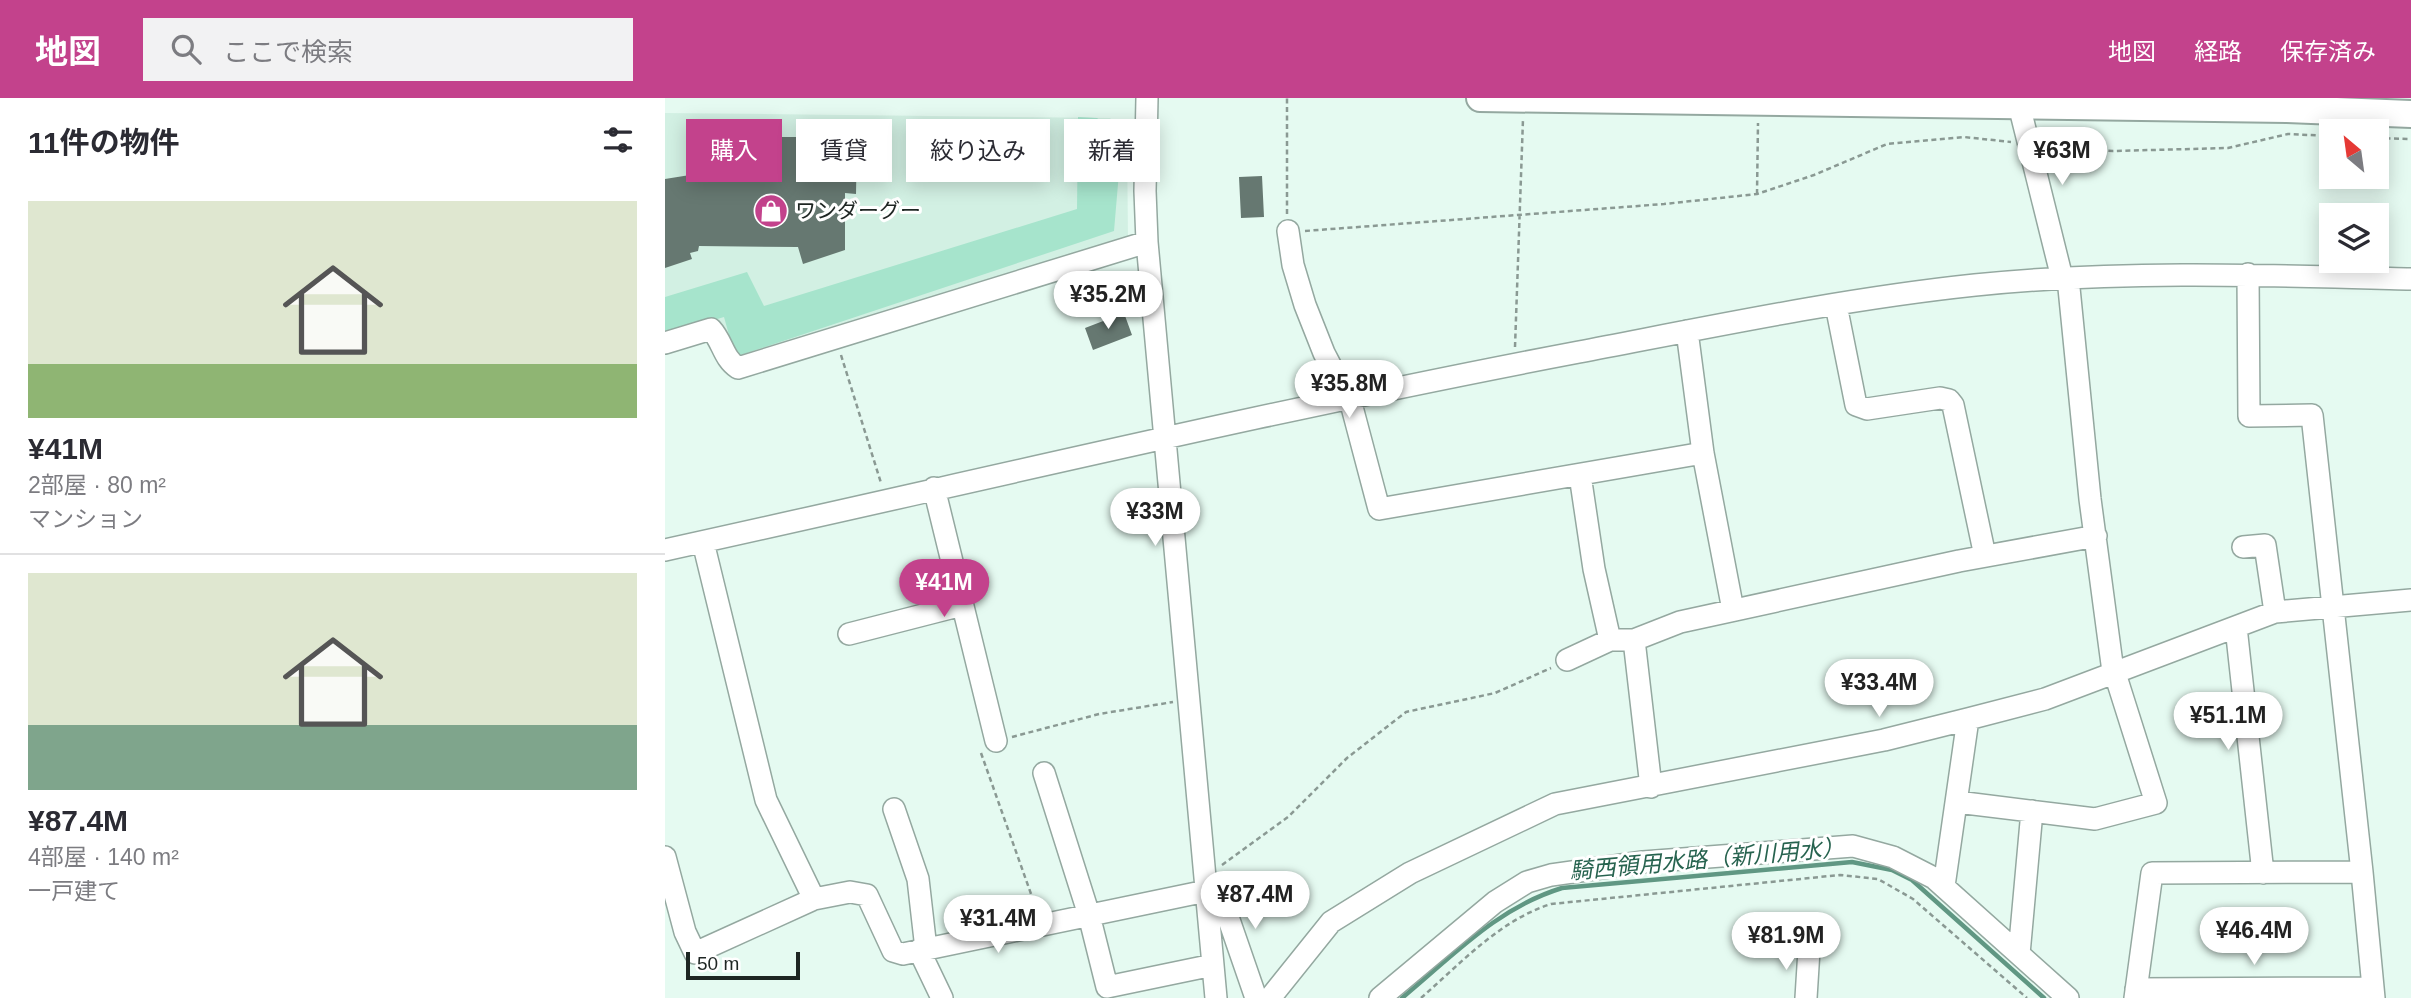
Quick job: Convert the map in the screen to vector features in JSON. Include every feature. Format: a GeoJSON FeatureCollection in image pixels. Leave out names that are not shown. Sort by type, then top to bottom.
{"type":"FeatureCollection","features":[{"type":"Feature","properties":{"kind":"main road"},"geometry":{"type":"LineString","coordinates":[[1480,98],[2019,105],[2411,114]]}},
{"type":"Feature","properties":{"kind":"street"},"geometry":{"type":"LineString","coordinates":[[1147,98],[1147,242],[1167,437],[1216,998]]}},
{"type":"Feature","properties":{"kind":"street"},"geometry":{"type":"LineString","coordinates":[[1957,802],[2095,819],[2156,803],[2114,674],[2065,278],[2019,105]]}},
{"type":"Feature","properties":{"kind":"street"},"geometry":{"type":"LineString","coordinates":[[1287,231],[1305,304],[1324,353],[1348,399],[1379,509],[1703,453]]}},
{"type":"Feature","properties":{"kind":"street"},"geometry":{"type":"LineString","coordinates":[[665,343],[711,329],[727,361],[737,368],[1147,242]]}},
{"type":"Feature","properties":{"kind":"street"},"geometry":{"type":"LineString","coordinates":[[665,550],[1167,437],[1515,364],[1836,305],[1965,286],[2151,274],[2411,279]]}},
{"type":"Feature","properties":{"kind":"street"},"geometry":{"type":"LineString","coordinates":[[2248,275],[2249,416],[2312,415],[2362,872],[2373,993],[2136,993],[2152,873],[2362,872]]}},
{"type":"Feature","properties":{"kind":"street"},"geometry":{"type":"LineString","coordinates":[[1836,305],[1856,405],[1867,408],[1940,398],[1949,400],[1953,405],[1986,556]]}},
{"type":"Feature","properties":{"kind":"street"},"geometry":{"type":"LineString","coordinates":[[1687,331],[1703,453],[1733,610]]}},
{"type":"Feature","properties":{"kind":"street"},"geometry":{"type":"LineString","coordinates":[[1580,475],[1594,569],[1610,640]]}},
{"type":"Feature","properties":{"kind":"street"},"geometry":{"type":"LineString","coordinates":[[934,488],[996,741]]}},
{"type":"Feature","properties":{"kind":"street"},"geometry":{"type":"LineString","coordinates":[[1567,660],[1610,640],[1635,640],[1680,622],[1864,581],[2096,536]]}},
{"type":"Feature","properties":{"kind":"street"},"geometry":{"type":"LineString","coordinates":[[703,542],[766,800],[814,899]]}},
{"type":"Feature","properties":{"kind":"street"},"geometry":{"type":"LineString","coordinates":[[2243,547],[2265,545],[2275,612]]}},
{"type":"Feature","properties":{"kind":"street"},"geometry":{"type":"LineString","coordinates":[[1270,998],[1331,922],[1410,873],[1555,804],[1884,740],[2045,699],[2275,612],[2411,600]]}},
{"type":"Feature","properties":{"kind":"street"},"geometry":{"type":"LineString","coordinates":[[849,634],[963,604]]}},
{"type":"Feature","properties":{"kind":"street"},"geometry":{"type":"LineString","coordinates":[[2236,627],[2263,873]]}},
{"type":"Feature","properties":{"kind":"street"},"geometry":{"type":"LineString","coordinates":[[1635,640],[1651,787]]}},
{"type":"Feature","properties":{"kind":"street"},"geometry":{"type":"LineString","coordinates":[[1944,886],[1968,719]]}},
{"type":"Feature","properties":{"kind":"street"},"geometry":{"type":"LineString","coordinates":[[1044,773],[1089,915],[1107,987],[1213,965]]}},
{"type":"Feature","properties":{"kind":"street"},"geometry":{"type":"LineString","coordinates":[[894,809],[918,879],[922,949],[943,998]]}},
{"type":"Feature","properties":{"kind":"street"},"geometry":{"type":"LineString","coordinates":[[2019,954],[2032,811]]}},
{"type":"Feature","properties":{"kind":"street"},"geometry":{"type":"LineString","coordinates":[[1380,998],[1495,902],[1527,882],[1551,875],[1643,862],[1853,846],[1871,849],[1916,867],[1944,886],[2068,998]]}},
{"type":"Feature","properties":{"kind":"street"},"geometry":{"type":"LineString","coordinates":[[665,857],[685,932],[695,953],[814,899],[850,892],[867,895],[893,951],[903,954],[1089,915],[1205,884]]}},
{"type":"Feature","properties":{"kind":"street"},"geometry":{"type":"LineString","coordinates":[[1205,884],[1228,917],[1256,998]]}},
{"type":"Feature","properties":{"kind":"street"},"geometry":{"type":"LineString","coordinates":[[1805,998],[1809,950]]}},
{"type":"Feature","properties":{"kind":"path"},"geometry":{"type":"LineString","coordinates":[[1287,98],[1287,231],[1519,216],[1757,194],[1795,183],[1887,144],[1964,137],[2113,151],[2228,148],[2288,134],[2319,135]]}},
{"type":"Feature","properties":{"kind":"path"},"geometry":{"type":"LineString","coordinates":[[1515,364],[1524,99]]}},
{"type":"Feature","properties":{"kind":"path"},"geometry":{"type":"LineString","coordinates":[[1757,194],[1759,102]]}},
{"type":"Feature","properties":{"kind":"path"},"geometry":{"type":"LineString","coordinates":[[2389,138],[2411,139]]}},
{"type":"Feature","properties":{"kind":"path"},"geometry":{"type":"LineString","coordinates":[[836,338],[886,499]]}},
{"type":"Feature","properties":{"kind":"path"},"geometry":{"type":"LineString","coordinates":[[1205,884],[1289,817],[1347,758],[1406,712],[1495,693],[1567,660]]}},
{"type":"Feature","properties":{"kind":"path"},"geometry":{"type":"LineString","coordinates":[[1421,998],[1497,932],[1525,914],[1551,904],[1840,875],[1878,879],[1913,899],[2027,998]]}},
{"type":"Feature","properties":{"kind":"shaded area"},"geometry":{"type":"Polygon","coordinates":[[[665,113],[1111,119],[1064,119],[1064,182],[1127,182],[1128,241],[741,362],[732,359],[719,323],[665,339],[665,113]]]}},
{"type":"Feature","properties":{"kind":"green space"},"geometry":{"type":"Polygon","coordinates":[[[1077,182],[1118,182],[1114,231],[741,355],[734,353],[724,317],[665,335],[665,297],[747,272],[764,306],[1077,209],[1077,182]]]}},
{"type":"Feature","properties":{"kind":"building"},"geometry":{"type":"Polygon","coordinates":[[[782,137],[796,137],[796,182],[856,182],[856,194],[845,193],[845,250],[803,264],[798,247],[699,246],[698,251],[690,253],[692,259],[665,268],[665,179],[686,176],[686,182],[782,182],[782,137]]]}},
{"type":"Feature","properties":{"kind":"building"},"geometry":{"type":"Polygon","coordinates":[[[1262,176],[1264,217],[1241,218],[1239,177],[1262,176]]]}},
{"type":"Feature","properties":{"kind":"building"},"geometry":{"type":"Polygon","coordinates":[[[1124,313],[1132,335],[1093,350],[1085,328],[1124,313]]]}},
{"type":"Feature","properties":{"kind":"waterway","name":"騎西領用水路（新川用水）"},"geometry":{"type":"LineString","coordinates":[[1402,998],[1497,920],[1562,888],[1852,862],[1892,870],[1912,880],[2044,998]]}},
{"type":"Feature","properties":{"kind":"place","name":"ワンダーグー"},"geometry":{"type":"Point","coordinates":[771,211]}}]}
